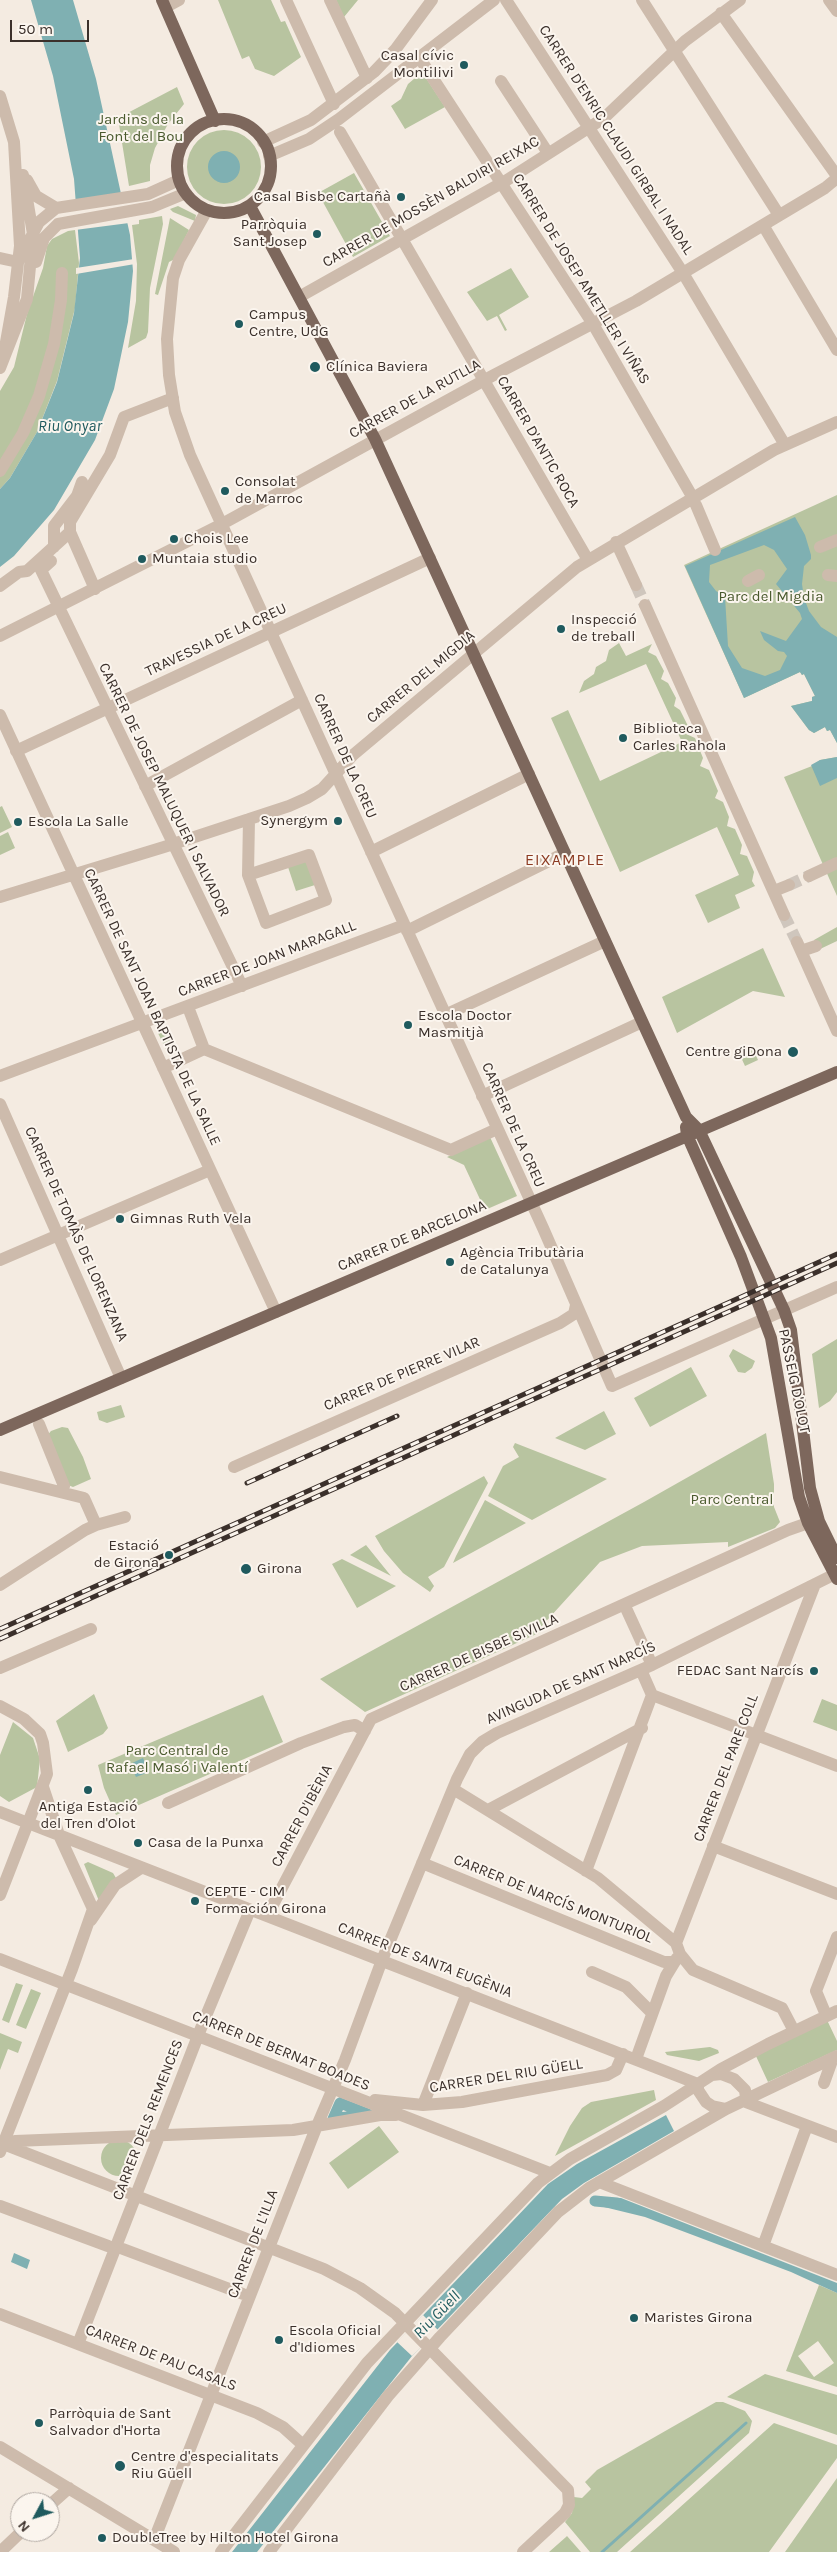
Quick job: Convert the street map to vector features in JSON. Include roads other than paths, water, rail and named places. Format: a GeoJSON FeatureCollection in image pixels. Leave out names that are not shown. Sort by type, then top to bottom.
{"type":"FeatureCollection","features":[{"type":"Feature","properties":{"kind":"main road"},"geometry":{"type":"LineString","coordinates":[[164,3],[215,120]]}},
{"type":"Feature","properties":{"kind":"main road"},"geometry":{"type":"LineString","coordinates":[[215,120],[231,120],[245,125],[263,142],[269,156],[270,169],[266,186],[250,206],[232,212],[207,210],[194,203],[179,180],[177,163],[182,146],[194,130],[215,120]]}},
{"type":"Feature","properties":{"kind":"main road"},"geometry":{"type":"LineString","coordinates":[[250,206],[375,440],[686,1117],[687,1135]]}},
{"type":"Feature","properties":{"kind":"main road","name":"CARRER DE BARCELONA"},"geometry":{"type":"LineString","coordinates":[[0,1430],[837,1072]]}},
{"type":"Feature","properties":{"kind":"main road","name":"PASSEIG D'OLOT"},"geometry":{"type":"LineString","coordinates":[[686,1117],[699,1130],[784,1310],[791,1330],[810,1488],[819,1521],[837,1558]]}},
{"type":"Feature","properties":{"kind":"main road","name":"PASSEIG D'OLOT"},"geometry":{"type":"LineString","coordinates":[[687,1135],[741,1257],[771,1338],[799,1498],[808,1523],[836,1576]]}},
{"type":"Feature","properties":{"kind":"street"},"geometry":{"type":"LineString","coordinates":[[164,3],[180,0]]}},
{"type":"Feature","properties":{"kind":"street"},"geometry":{"type":"LineString","coordinates":[[286,0],[334,104]]}},
{"type":"Feature","properties":{"kind":"street"},"geometry":{"type":"LineString","coordinates":[[330,0],[367,78]]}},
{"type":"Feature","properties":{"kind":"street"},"geometry":{"type":"LineString","coordinates":[[263,142],[301,126],[334,104],[367,78],[395,50],[432,0]]}},
{"type":"Feature","properties":{"kind":"street"},"geometry":{"type":"LineString","coordinates":[[412,28],[443,0]]}},
{"type":"Feature","properties":{"kind":"street"},"geometry":{"type":"LineString","coordinates":[[269,156],[290,148],[319,133],[494,0]]}},
{"type":"Feature","properties":{"kind":"street","name":"CARRER D'ENRIC CLAUDI GIRBAL I NADAL"},"geometry":{"type":"LineString","coordinates":[[506,0],[683,273],[785,445]]}},
{"type":"Feature","properties":{"kind":"street"},"geometry":{"type":"LineString","coordinates":[[642,0],[779,215]]}},
{"type":"Feature","properties":{"kind":"street","name":"CARRER DE MOSSÈN BALDIRI REIXAC"},"geometry":{"type":"LineString","coordinates":[[299,297],[400,236],[502,183],[604,118],[674,52],[721,13],[740,0]]}},
{"type":"Feature","properties":{"kind":"street"},"geometry":{"type":"LineString","coordinates":[[829,0],[837,12]]}},
{"type":"Feature","properties":{"kind":"street"},"geometry":{"type":"LineString","coordinates":[[721,13],[837,177]]}},
{"type":"Feature","properties":{"kind":"street","name":"CARRER DE JOSEP AMETLLER I VIÑAS"},"geometry":{"type":"LineString","coordinates":[[418,57],[593,324],[695,501],[715,550]]}},
{"type":"Feature","properties":{"kind":"street"},"geometry":{"type":"LineString","coordinates":[[501,81],[548,153]]}},
{"type":"Feature","properties":{"kind":"street"},"geometry":{"type":"LineString","coordinates":[[0,96],[14,142],[26,206],[43,218],[58,224],[152,207],[186,193]]}},
{"type":"Feature","properties":{"kind":"street","name":"CARRER D'ANTIC ROCA"},"geometry":{"type":"LineString","coordinates":[[340,132],[588,560]]}},
{"type":"Feature","properties":{"kind":"street"},"geometry":{"type":"LineString","coordinates":[[20,175],[36,196],[56,208]]}},
{"type":"Feature","properties":{"kind":"street"},"geometry":{"type":"LineString","coordinates":[[1,362],[9,324],[20,246],[20,175]]}},
{"type":"Feature","properties":{"kind":"street","name":"CARRER DE LA RUTLLA"},"geometry":{"type":"LineString","coordinates":[[0,636],[222,524],[484,381],[593,324],[832,185],[837,177]]}},
{"type":"Feature","properties":{"kind":"street"},"geometry":{"type":"LineString","coordinates":[[9,324],[20,298],[28,243],[43,218],[56,208],[156,191],[179,180]]}},
{"type":"Feature","properties":{"kind":"street"},"geometry":{"type":"LineString","coordinates":[[27,299],[33,234],[30,209]]}},
{"type":"Feature","properties":{"kind":"street","name":"CARRER DE LA CREU"},"geometry":{"type":"LineString","coordinates":[[207,210],[179,260],[173,278],[167,339],[169,375],[173,398],[190,455],[531,1203],[612,1386],[764,1318]]}},
{"type":"Feature","properties":{"kind":"street"},"geometry":{"type":"LineString","coordinates":[[1,362],[27,299],[44,238],[58,224]]}},
{"type":"Feature","properties":{"kind":"street"},"geometry":{"type":"LineString","coordinates":[[763,225],[837,350]]}},
{"type":"Feature","properties":{"kind":"street"},"geometry":{"type":"LineString","coordinates":[[0,258],[18,262]]}},
{"type":"Feature","properties":{"kind":"street"},"geometry":{"type":"LineString","coordinates":[[0,471],[23,434],[39,396],[54,344],[61,300],[62,273]]}},
{"type":"Feature","properties":{"kind":"street"},"geometry":{"type":"LineString","coordinates":[[94,589],[70,532],[70,522],[110,455],[124,417],[173,398]]}},
{"type":"Feature","properties":{"kind":"street","name":"CARRER DEL MIGDIA"},"geometry":{"type":"LineString","coordinates":[[0,897],[249,819],[306,798],[322,789],[355,754],[588,560],[616,542],[695,501],[785,445],[837,422]]}},
{"type":"Feature","properties":{"kind":"street"},"geometry":{"type":"LineString","coordinates":[[52,553],[54,526],[77,496],[82,482]]}},
{"type":"Feature","properties":{"kind":"street"},"geometry":{"type":"LineString","coordinates":[[0,586],[19,572],[27,571],[52,553],[70,532]]}},
{"type":"Feature","properties":{"kind":"street"},"geometry":{"type":"LineString","coordinates":[[820,547],[837,540]]}},
{"type":"Feature","properties":{"kind":"street"},"geometry":{"type":"LineString","coordinates":[[616,542],[636,586]]}},
{"type":"Feature","properties":{"kind":"street","name":"CARRER DE JOSEP MALUQUER I SALVADOR"},"geometry":{"type":"LineString","coordinates":[[52,553],[41,570],[242,986]]}},
{"type":"Feature","properties":{"kind":"street","name":"TRAVESSIA DE LA CREU"},"geometry":{"type":"LineString","coordinates":[[16,751],[430,558]]}},
{"type":"Feature","properties":{"kind":"street"},"geometry":{"type":"LineString","coordinates":[[645,605],[784,915]]}},
{"type":"Feature","properties":{"kind":"street"},"geometry":{"type":"LineString","coordinates":[[145,786],[302,700]]}},
{"type":"Feature","properties":{"kind":"street","name":"CARRER DE SANT JOAN BAPTISTA DE LA SALLE"},"geometry":{"type":"LineString","coordinates":[[0,715],[276,1312]]}},
{"type":"Feature","properties":{"kind":"street"},"geometry":{"type":"LineString","coordinates":[[371,852],[529,774]]}},
{"type":"Feature","properties":{"kind":"street"},"geometry":{"type":"LineString","coordinates":[[249,819],[249,875],[266,924],[326,900],[309,854],[249,875]]}},
{"type":"Feature","properties":{"kind":"street","name":"CARRER DE JOAN MARAGALL"},"geometry":{"type":"LineString","coordinates":[[0,1076],[405,928],[565,853]]}},
{"type":"Feature","properties":{"kind":"street"},"geometry":{"type":"LineString","coordinates":[[809,876],[837,863]]}},
{"type":"Feature","properties":{"kind":"street"},"geometry":{"type":"LineString","coordinates":[[774,891],[789,885]]}},
{"type":"Feature","properties":{"kind":"street"},"geometry":{"type":"LineString","coordinates":[[445,1015],[605,940]]}},
{"type":"Feature","properties":{"kind":"street"},"geometry":{"type":"LineString","coordinates":[[816,946],[799,946],[837,1031]]}},
{"type":"Feature","properties":{"kind":"street"},"geometry":{"type":"LineString","coordinates":[[188,1007],[204,1049],[451,1150],[497,1129]]}},
{"type":"Feature","properties":{"kind":"street"},"geometry":{"type":"LineString","coordinates":[[482,1096],[642,1022]]}},
{"type":"Feature","properties":{"kind":"street"},"geometry":{"type":"LineString","coordinates":[[163,1068],[204,1049]]}},
{"type":"Feature","properties":{"kind":"street","name":"CARRER DE TOMÀS DE LORENZANA"},"geometry":{"type":"LineString","coordinates":[[0,1104],[121,1378]]}},
{"type":"Feature","properties":{"kind":"street"},"geometry":{"type":"LineString","coordinates":[[0,1260],[210,1170]]}},
{"type":"Feature","properties":{"kind":"street"},"geometry":{"type":"LineString","coordinates":[[764,1318],[837,1287]]}},
{"type":"Feature","properties":{"kind":"street","name":"CARRER DE PIERRE VILAR"},"geometry":{"type":"LineString","coordinates":[[234,1467],[560,1323],[574,1314],[576,1305]]}},
{"type":"Feature","properties":{"kind":"street"},"geometry":{"type":"LineString","coordinates":[[39,1424],[64,1486]]}},
{"type":"Feature","properties":{"kind":"street"},"geometry":{"type":"LineString","coordinates":[[0,1477],[84,1498],[96,1525]]}},
{"type":"Feature","properties":{"kind":"street"},"geometry":{"type":"LineString","coordinates":[[0,1585],[96,1525],[124,1517]]}},
{"type":"Feature","properties":{"kind":"street","name":"CARRER DE BISBE SIVILLA"},"geometry":{"type":"LineString","coordinates":[[365,1731],[371,1719],[625,1606],[767,1539],[808,1523]]}},
{"type":"Feature","properties":{"kind":"street","name":"AVINGUDA DE SANT NARCÍS"},"geometry":{"type":"LineString","coordinates":[[382,1960],[465,1762],[482,1742],[497,1733],[646,1667],[815,1584],[836,1576]]}},
{"type":"Feature","properties":{"kind":"street","name":"CARRER DEL PARE COLL"},"geometry":{"type":"LineString","coordinates":[[636,2059],[714,1846],[815,1584]]}},
{"type":"Feature","properties":{"kind":"street"},"geometry":{"type":"LineString","coordinates":[[586,1871],[642,1728],[652,1695],[646,1667],[625,1606]]}},
{"type":"Feature","properties":{"kind":"street"},"geometry":{"type":"LineString","coordinates":[[0,1668],[91,1629]]}},
{"type":"Feature","properties":{"kind":"street"},"geometry":{"type":"LineString","coordinates":[[652,1695],[837,1766]]}},
{"type":"Feature","properties":{"kind":"street"},"geometry":{"type":"LineString","coordinates":[[0,1706],[24,1719],[40,1734],[44,1744],[47,1767],[43,1787],[0,1895]]}},
{"type":"Feature","properties":{"kind":"street"},"geometry":{"type":"LineString","coordinates":[[168,1803],[301,1743],[344,1727],[355,1725],[365,1731]]}},
{"type":"Feature","properties":{"kind":"street"},"geometry":{"type":"LineString","coordinates":[[488,1810],[642,1728]]}},
{"type":"Feature","properties":{"kind":"street","name":"CARRER D'IBÈRIA"},"geometry":{"type":"LineString","coordinates":[[268,1916],[365,1731]]}},
{"type":"Feature","properties":{"kind":"street"},"geometry":{"type":"LineString","coordinates":[[6,2146],[93,1909],[59,1835],[43,1787]]}},
{"type":"Feature","properties":{"kind":"street"},"geometry":{"type":"LineString","coordinates":[[453,1789],[586,1871],[693,1970],[782,2008],[794,2031]]}},
{"type":"Feature","properties":{"kind":"street","name":"CARRER DE SANTA EUGÈNIA"},"geometry":{"type":"LineString","coordinates":[[0,1812],[698,2084]]}},
{"type":"Feature","properties":{"kind":"street"},"geometry":{"type":"LineString","coordinates":[[714,1846],[837,1894]]}},
{"type":"Feature","properties":{"kind":"street","name":"CARRER DE NARCÍS MONTURIOL"},"geometry":{"type":"LineString","coordinates":[[422,1863],[664,1962],[676,1953]]}},
{"type":"Feature","properties":{"kind":"street"},"geometry":{"type":"LineString","coordinates":[[89,1922],[115,1885],[141,1868]]}},
{"type":"Feature","properties":{"kind":"street","name":"CARRER DELS REMENCES"},"geometry":{"type":"LineString","coordinates":[[78,2344],[198,2036],[250,1910]]}},
{"type":"Feature","properties":{"kind":"street"},"geometry":{"type":"LineString","coordinates":[[221,2552],[368,2363],[407,2325],[523,2198],[550,2174],[582,2152],[664,2106],[712,2075],[828,2011],[816,1991],[837,1936]]}},
{"type":"Feature","properties":{"kind":"street","name":"CARRER DE BERNAT BOADES"},"geometry":{"type":"LineString","coordinates":[[0,1958],[332,2090],[403,2115],[550,2174]]}},
{"type":"Feature","properties":{"kind":"street","name":"CARRER DE L'ILLA"},"geometry":{"type":"LineString","coordinates":[[154,2540],[382,1960]]}},
{"type":"Feature","properties":{"kind":"street"},"geometry":{"type":"LineString","coordinates":[[592,1972],[626,1987],[652,2013]]}},
{"type":"Feature","properties":{"kind":"street"},"geometry":{"type":"LineString","coordinates":[[423,2105],[467,1994]]}},
{"type":"Feature","properties":{"kind":"street","name":"CARRER DEL RIU GÜELL"},"geometry":{"type":"LineString","coordinates":[[354,2098],[423,2105],[462,2102],[607,2075],[616,2070],[623,2054]]}},
{"type":"Feature","properties":{"kind":"street"},"geometry":{"type":"LineString","coordinates":[[824,2084],[835,2057]]}},
{"type":"Feature","properties":{"kind":"street"},"geometry":{"type":"LineString","coordinates":[[269,2552],[368,2421],[428,2346],[550,2219],[571,2201],[599,2182],[726,2109],[835,2057]]}},
{"type":"Feature","properties":{"kind":"street"},"geometry":{"type":"LineString","coordinates":[[712,2075],[721,2074],[734,2079],[745,2090],[745,2099]]}},
{"type":"Feature","properties":{"kind":"street"},"geometry":{"type":"LineString","coordinates":[[698,2084],[698,2090],[706,2102],[712,2106],[726,2109]]}},
{"type":"Feature","properties":{"kind":"street"},"geometry":{"type":"LineString","coordinates":[[745,2099],[837,2137]]}},
{"type":"Feature","properties":{"kind":"street"},"geometry":{"type":"LineString","coordinates":[[6,2146],[293,2130],[380,2116],[403,2115]]}},
{"type":"Feature","properties":{"kind":"street"},"geometry":{"type":"LineString","coordinates":[[763,2246],[808,2126]]}},
{"type":"Feature","properties":{"kind":"street"},"geometry":{"type":"LineString","coordinates":[[6,2146],[324,2269],[375,2298],[407,2325],[568,2490],[568,2504],[565,2513],[523,2552]]}},
{"type":"Feature","properties":{"kind":"street"},"geometry":{"type":"LineString","coordinates":[[599,2182],[837,2275]]}},
{"type":"Feature","properties":{"kind":"street"},"geometry":{"type":"LineString","coordinates":[[0,2206],[108,2246]]}},
{"type":"Feature","properties":{"kind":"street"},"geometry":{"type":"LineString","coordinates":[[123,2249],[243,2294]]}},
{"type":"Feature","properties":{"kind":"street","name":"CARRER DE PAU CASALS"},"geometry":{"type":"LineString","coordinates":[[0,2314],[271,2420],[303,2445]]}},
{"type":"Feature","properties":{"kind":"street"},"geometry":{"type":"LineString","coordinates":[[0,2447],[174,2552]]}},
{"type":"Feature","properties":{"kind":"street"},"geometry":{"type":"LineString","coordinates":[[60,2496],[69,2488]]}},
{"type":"Feature","properties":{"kind":"street"},"geometry":{"type":"LineString","coordinates":[[0,2552],[10,2542]]}},
{"type":"Feature","properties":{"kind":"water","name":"Riu Onyar"},"geometry":{"type":"Polygon","coordinates":[[[31,0],[73,0],[96,79],[130,235],[133,271],[128,322],[114,389],[95,440],[54,510],[14,556],[0,567],[0,489],[10,478],[37,432],[57,382],[74,313],[80,258],[74,179],[53,76],[31,0]]]}},
{"type":"Feature","properties":{"kind":"water"},"geometry":{"type":"Polygon","coordinates":[[[224,151],[230,152],[235,156],[239,161],[239,173],[235,178],[230,182],[224,183],[218,182],[213,178],[209,173],[208,167],[209,161],[213,156],[218,152],[224,151]]]}},
{"type":"Feature","properties":{"kind":"water"},"geometry":{"type":"Polygon","coordinates":[[[795,517],[805,535],[811,555],[811,559],[804,566],[802,584],[804,598],[809,611],[821,627],[837,637],[837,743],[830,730],[827,731],[825,727],[814,733],[809,730],[791,706],[812,701],[812,697],[815,696],[804,674],[802,675],[800,672],[744,698],[685,566],[795,517]],[[764,545],[710,565],[709,582],[716,591],[725,597],[728,646],[742,668],[765,676],[780,670],[787,656],[784,652],[778,651],[764,640],[760,631],[786,641],[802,619],[800,613],[776,584],[787,569],[774,550],[764,545]]]}},
{"type":"Feature","properties":{"kind":"water"},"geometry":{"type":"Polygon","coordinates":[[[837,757],[837,778],[820,786],[811,765],[820,760],[837,757]]]}},
{"type":"Feature","properties":{"kind":"water"},"geometry":{"type":"Polygon","coordinates":[[[143,1758],[149,1772],[136,1777],[130,1764],[143,1758]]]}},
{"type":"Feature","properties":{"kind":"water","name":"Riu Güell"},"geometry":{"type":"Polygon","coordinates":[[[666,2115],[674,2131],[584,2183],[562,2199],[412,2356],[257,2552],[232,2552],[390,2350],[548,2184],[577,2164],[666,2115]]]}},
{"type":"Feature","properties":{"kind":"water"},"geometry":{"type":"Polygon","coordinates":[[[604,2198],[621,2198],[837,2283],[837,2293],[791,2272],[645,2217],[604,2207],[604,2198]]]}},
{"type":"Feature","properties":{"kind":"water"},"geometry":{"type":"Polygon","coordinates":[[[14,2253],[30,2260],[27,2269],[11,2262],[14,2253]]]}},
{"type":"Feature","properties":{"kind":"waterway"},"geometry":{"type":"LineString","coordinates":[[340,2103],[368,2114],[333,2119],[340,2103]]}},
{"type":"Feature","properties":{"kind":"waterway"},"geometry":{"type":"LineString","coordinates":[[595,2201],[617,2203]]}},
{"type":"Feature","properties":{"kind":"waterway"},"geometry":{"type":"LineString","coordinates":[[602,2552],[746,2423]]}},
{"type":"Feature","properties":{"kind":"tunnel"},"geometry":{"type":"LineString","coordinates":[[636,585],[645,605]]}},
{"type":"Feature","properties":{"kind":"tunnel"},"geometry":{"type":"LineString","coordinates":[[789,885],[809,876]]}},
{"type":"Feature","properties":{"kind":"tunnel"},"geometry":{"type":"LineString","coordinates":[[784,915],[797,942]]}},
{"type":"Feature","properties":{"kind":"railway"},"geometry":{"type":"LineString","coordinates":[[0,1629],[837,1254]]}},
{"type":"Feature","properties":{"kind":"railway"},"geometry":{"type":"LineString","coordinates":[[0,1639],[837,1263]]}},
{"type":"Feature","properties":{"kind":"railway"},"geometry":{"type":"LineString","coordinates":[[247,1483],[397,1416]]}},
{"type":"Feature","properties":{"kind":"place","name":"Casal cívic Montilivi"},"geometry":{"type":"Point","coordinates":[464,65]}},
{"type":"Feature","properties":{"kind":"place","name":"Casal Bisbe Cartañà"},"geometry":{"type":"Point","coordinates":[401,197]}},
{"type":"Feature","properties":{"kind":"place","name":"Parròquia Sant Josep"},"geometry":{"type":"Point","coordinates":[317,234]}},
{"type":"Feature","properties":{"kind":"place","name":"Campus Centre, UdG"},"geometry":{"type":"Point","coordinates":[239,324]}},
{"type":"Feature","properties":{"kind":"place","name":"Clínica Baviera"},"geometry":{"type":"Point","coordinates":[315,367]}},
{"type":"Feature","properties":{"kind":"place","name":"Consolat de Marroc"},"geometry":{"type":"Point","coordinates":[225,491]}},
{"type":"Feature","properties":{"kind":"place","name":"Chois Lee"},"geometry":{"type":"Point","coordinates":[174,539]}},
{"type":"Feature","properties":{"kind":"place","name":"Muntaia studio"},"geometry":{"type":"Point","coordinates":[142,559]}},
{"type":"Feature","properties":{"kind":"place","name":"Inspecció de treball"},"geometry":{"type":"Point","coordinates":[561,629]}},
{"type":"Feature","properties":{"kind":"place","name":"Biblioteca Carles Rahola"},"geometry":{"type":"Point","coordinates":[623,738]}},
{"type":"Feature","properties":{"kind":"place","name":"Synergym"},"geometry":{"type":"Point","coordinates":[338,821]}},
{"type":"Feature","properties":{"kind":"place","name":"Escola La Salle"},"geometry":{"type":"Point","coordinates":[18,822]}},
{"type":"Feature","properties":{"kind":"place","name":"Escola Doctor Masmitjà"},"geometry":{"type":"Point","coordinates":[408,1025]}},
{"type":"Feature","properties":{"kind":"place","name":"Centre giDona"},"geometry":{"type":"Point","coordinates":[793,1052]}},
{"type":"Feature","properties":{"kind":"place","name":"Gimnas Ruth Vela"},"geometry":{"type":"Point","coordinates":[120,1219]}},
{"type":"Feature","properties":{"kind":"place","name":"Agència Tributària de Catalunya"},"geometry":{"type":"Point","coordinates":[450,1262]}},
{"type":"Feature","properties":{"kind":"place","name":"Estació de Girona"},"geometry":{"type":"Point","coordinates":[169,1555]}},
{"type":"Feature","properties":{"kind":"place","name":"Girona"},"geometry":{"type":"Point","coordinates":[246,1569]}},
{"type":"Feature","properties":{"kind":"place","name":"FEDAC Sant Narcís"},"geometry":{"type":"Point","coordinates":[814,1671]}},
{"type":"Feature","properties":{"kind":"place","name":"Antiga Estació del Tren d'Olot"},"geometry":{"type":"Point","coordinates":[88,1790]}},
{"type":"Feature","properties":{"kind":"place","name":"Casa de la Punxa"},"geometry":{"type":"Point","coordinates":[138,1843]}},
{"type":"Feature","properties":{"kind":"place","name":"CEPTE - CIM Formación Girona"},"geometry":{"type":"Point","coordinates":[195,1901]}},
{"type":"Feature","properties":{"kind":"place","name":"Maristes Girona"},"geometry":{"type":"Point","coordinates":[634,2318]}},
{"type":"Feature","properties":{"kind":"place","name":"Escola Oficial d'Idiomes"},"geometry":{"type":"Point","coordinates":[279,2340]}},
{"type":"Feature","properties":{"kind":"place","name":"Parròquia de Sant Salvador d'Horta"},"geometry":{"type":"Point","coordinates":[39,2423]}},
{"type":"Feature","properties":{"kind":"place","name":"Centre d'especialitats Riu Güell"},"geometry":{"type":"Point","coordinates":[120,2466]}},
{"type":"Feature","properties":{"kind":"place","name":"DoubleTree by Hilton Hotel Girona"},"geometry":{"type":"Point","coordinates":[102,2538]}},
{"type":"Feature","properties":{"kind":"district","name":"EIXAMPLE"},"geometry":{"type":"Point","coordinates":[565,860]}},
{"type":"Feature","properties":{"kind":"park label","name":"Jardins de la Font del Bou"},"geometry":{"type":"Point","coordinates":[141,128]}},
{"type":"Feature","properties":{"kind":"park label","name":"Parc del Migdia"},"geometry":{"type":"Point","coordinates":[771,597]}},
{"type":"Feature","properties":{"kind":"park label","name":"Parc Central"},"geometry":{"type":"Point","coordinates":[732,1500]}},
{"type":"Feature","properties":{"kind":"park label","name":"Parc Central de Rafael Masó i Valentí"},"geometry":{"type":"Point","coordinates":[177,1760]}}]}
